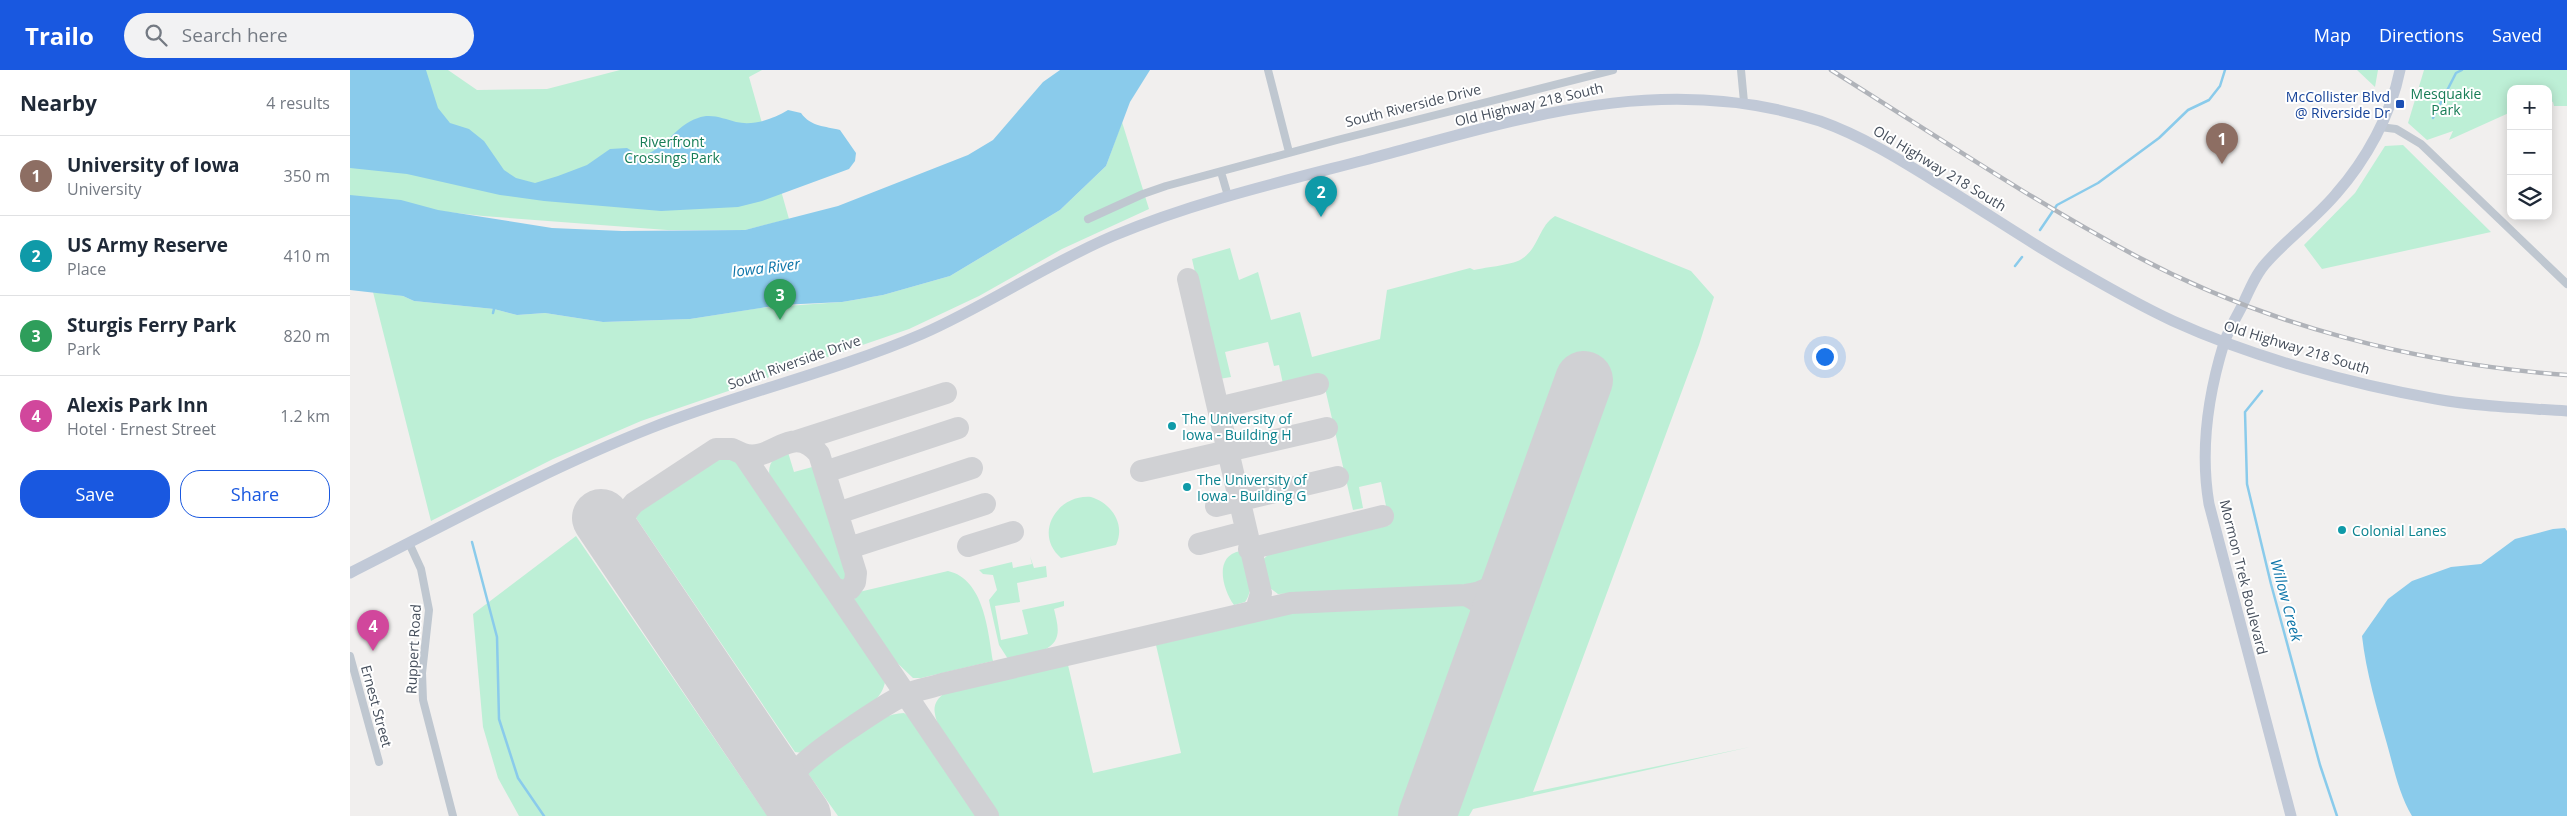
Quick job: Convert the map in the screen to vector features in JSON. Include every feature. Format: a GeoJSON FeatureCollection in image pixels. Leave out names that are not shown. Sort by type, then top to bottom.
{"type":"FeatureCollection","features":[{"type":"Feature","properties":{"kind":"main road","name":"Mormon Trek Boulevard"},"geometry":{"type":"LineString","coordinates":[[2291,816],[2206,490],[2205,458],[2208,421],[2225,342],[2254,280],[2266,264],[2336,194],[2354,172],[2380,127],[2392,98],[2400,70]]}},
{"type":"Feature","properties":{"kind":"main road","name":"Old Highway 218 South"},"geometry":{"type":"LineString","coordinates":[[1228,196],[1419,145],[1594,103],[1621,99],[1675,96],[1710,97],[1744,102],[1819,121],[1869,142],[2074,268],[2147,308],[2225,342],[2330,375],[2437,399],[2567,411]]}},
{"type":"Feature","properties":{"kind":"main road","name":"South Riverside Drive"},"geometry":{"type":"LineString","coordinates":[[350,573],[562,466],[612,444],[690,414],[922,334],[1082,250],[1147,222],[1228,196]]}},
{"type":"Feature","properties":{"kind":"street"},"geometry":{"type":"LineString","coordinates":[[1268,70],[1289,152]]}},
{"type":"Feature","properties":{"kind":"street","name":"South Riverside Drive"},"geometry":{"type":"LineString","coordinates":[[1088,219],[1143,194],[1289,152],[1614,70]]}},
{"type":"Feature","properties":{"kind":"street"},"geometry":{"type":"LineString","coordinates":[[1741,70],[1744,102]]}},
{"type":"Feature","properties":{"kind":"street"},"geometry":{"type":"LineString","coordinates":[[2380,127],[2396,129],[2421,144],[2567,284]]}},
{"type":"Feature","properties":{"kind":"street"},"geometry":{"type":"LineString","coordinates":[[1221,172],[1228,196]]}},
{"type":"Feature","properties":{"kind":"street","name":"Ruppert Road"},"geometry":{"type":"LineString","coordinates":[[409,543],[420,569],[430,610],[422,673],[423,700],[453,816]]}},
{"type":"Feature","properties":{"kind":"street","name":"Ernest Street"},"geometry":{"type":"LineString","coordinates":[[350,656],[379,762]]}},
{"type":"Feature","properties":{"kind":"green space","name":"Riverfront Crossings Park"},"geometry":{"type":"Polygon","coordinates":[[[350,70],[448,70],[477,90],[547,89],[620,70],[762,70],[749,77],[789,219],[745,230],[667,230],[483,216],[350,201],[350,70]]]}},
{"type":"Feature","properties":{"kind":"green space"},"geometry":{"type":"Polygon","coordinates":[[[2357,70],[2378,70],[2375,87],[2357,70]]]}},
{"type":"Feature","properties":{"kind":"green space","name":"Mesquakie Park"},"geometry":{"type":"Polygon","coordinates":[[[2424,70],[2567,70],[2567,106],[2554,106],[2552,102],[2552,85],[2507,85],[2507,114],[2449,140],[2453,131],[2427,140],[2408,123],[2424,70]]]}},
{"type":"Feature","properties":{"kind":"green space"},"geometry":{"type":"Polygon","coordinates":[[[1122,122],[1149,209],[1062,249],[979,296],[909,329],[641,421],[553,459],[431,521],[373,292],[403,296],[414,301],[494,309],[517,315],[545,313],[603,322],[690,319],[760,308],[842,302],[883,295],[950,276],[1060,210],[1106,166],[1122,122]]]}},
{"type":"Feature","properties":{"kind":"green space"},"geometry":{"type":"Polygon","coordinates":[[[2403,145],[2491,232],[2322,269],[2304,245],[2355,193],[2385,146],[2403,145]]]}},
{"type":"Feature","properties":{"kind":"green space"},"geometry":{"type":"Polygon","coordinates":[[[1555,216],[1691,271],[1714,297],[1699,345],[1533,792],[1750,747],[1473,809],[1469,816],[1442,816],[1601,371],[1573,360],[1499,569],[1486,579],[1477,583],[1461,585],[1278,594],[1266,585],[1259,563],[1269,554],[1390,525],[1381,482],[1359,487],[1363,508],[1353,510],[1322,375],[1283,384],[1279,365],[1274,366],[1268,342],[1225,352],[1231,377],[1219,379],[1192,259],[1230,248],[1239,280],[1258,272],[1271,320],[1300,312],[1312,357],[1380,339],[1387,290],[1470,268],[1474,270],[1519,260],[1528,253],[1546,225],[1555,216]]]}},
{"type":"Feature","properties":{"kind":"green space"},"geometry":{"type":"Polygon","coordinates":[[[787,449],[794,472],[816,466],[849,571],[849,578],[844,583],[837,579],[771,481],[769,471],[772,462],[778,454],[787,449]]]}},
{"type":"Feature","properties":{"kind":"green space"},"geometry":{"type":"Polygon","coordinates":[[[723,457],[738,462],[754,480],[870,652],[885,682],[874,702],[863,712],[838,731],[803,753],[795,752],[634,515],[639,508],[660,492],[689,474],[723,457]]]}},
{"type":"Feature","properties":{"kind":"green space"},"geometry":{"type":"Polygon","coordinates":[[[1091,497],[1105,504],[1115,515],[1119,529],[1116,545],[1061,558],[1053,548],[1049,538],[1049,527],[1053,517],[1068,502],[1079,498],[1091,497]]]}},
{"type":"Feature","properties":{"kind":"green space"},"geometry":{"type":"Polygon","coordinates":[[[576,536],[768,816],[519,816],[498,778],[483,727],[473,614],[576,536]]]}},
{"type":"Feature","properties":{"kind":"green space"},"geometry":{"type":"Polygon","coordinates":[[[1240,551],[1247,562],[1251,583],[1245,602],[1234,605],[1226,590],[1223,574],[1226,559],[1240,551]]]}},
{"type":"Feature","properties":{"kind":"green space"},"geometry":{"type":"Polygon","coordinates":[[[1030,556],[1034,568],[1046,566],[1047,577],[1017,583],[1020,602],[995,606],[1001,640],[1028,634],[1022,610],[1064,601],[1064,606],[1054,609],[1058,632],[1057,638],[1050,646],[1044,650],[1008,659],[999,645],[989,600],[997,590],[993,575],[983,574],[979,570],[1012,562],[1013,568],[1032,564],[1030,556]]]}},
{"type":"Feature","properties":{"kind":"green space"},"geometry":{"type":"Polygon","coordinates":[[[948,571],[960,576],[970,584],[977,595],[986,621],[993,661],[921,678],[913,678],[890,656],[856,606],[854,599],[859,592],[948,571]]]}},
{"type":"Feature","properties":{"kind":"green space"},"geometry":{"type":"Polygon","coordinates":[[[1459,605],[1473,611],[1480,625],[1412,816],[998,816],[952,750],[938,724],[935,714],[936,702],[944,694],[1068,665],[1093,773],[1181,753],[1156,645],[1302,611],[1459,605]]]}},
{"type":"Feature","properties":{"kind":"green space"},"geometry":{"type":"Polygon","coordinates":[[[904,713],[914,721],[935,746],[981,816],[838,816],[807,772],[809,766],[868,726],[881,719],[904,713]]]}},
{"type":"Feature","properties":{"kind":"water"},"geometry":{"type":"Polygon","coordinates":[[[350,70],[426,70],[438,108],[450,123],[469,129],[484,141],[504,170],[516,178],[535,183],[587,165],[610,149],[627,148],[640,156],[648,154],[663,144],[683,126],[698,118],[713,116],[736,122],[750,123],[770,119],[788,110],[801,113],[809,121],[824,127],[840,130],[856,153],[855,161],[849,169],[762,201],[738,207],[661,211],[544,201],[500,195],[407,174],[350,168],[350,70]]]}},
{"type":"Feature","properties":{"kind":"water","name":"Iowa River"},"geometry":{"type":"Polygon","coordinates":[[[1060,70],[1150,70],[1130,102],[1106,166],[1060,210],[950,276],[883,295],[842,302],[780,305],[690,319],[603,322],[545,313],[517,315],[494,309],[414,301],[403,296],[350,290],[350,195],[401,200],[438,210],[552,228],[622,231],[745,230],[838,206],[968,155],[993,140],[1043,82],[1060,70]]]}},
{"type":"Feature","properties":{"kind":"water"},"geometry":{"type":"Polygon","coordinates":[[[2565,528],[2567,531],[2567,816],[2412,816],[2400,790],[2372,690],[2362,636],[2388,599],[2412,581],[2451,567],[2481,564],[2515,539],[2553,529],[2565,528]]]}},
{"type":"Feature","properties":{"kind":"waterway"},"geometry":{"type":"LineString","coordinates":[[2040,230],[2057,205],[2098,183],[2159,138],[2188,110],[2209,100],[2220,86],[2225,70]]}},
{"type":"Feature","properties":{"kind":"waterway","name":"Willow Creek"},"geometry":{"type":"LineString","coordinates":[[2433,118],[2456,73],[2462,70]]}},
{"type":"Feature","properties":{"kind":"waterway"},"geometry":{"type":"LineString","coordinates":[[2015,266],[2022,257]]}},
{"type":"Feature","properties":{"kind":"waterway"},"geometry":{"type":"LineString","coordinates":[[493,313],[494,309]]}},
{"type":"Feature","properties":{"kind":"waterway","name":"Willow Creek"},"geometry":{"type":"LineString","coordinates":[[2262,391],[2245,412],[2247,484],[2271,584],[2320,765],[2337,816]]}},
{"type":"Feature","properties":{"kind":"waterway"},"geometry":{"type":"LineString","coordinates":[[472,542],[497,637],[499,719],[518,778],[544,816]]}},
{"type":"Feature","properties":{"kind":"taxiway"},"geometry":{"type":"LineString","coordinates":[[1188,279],[1261,593],[1257,607],[1253,612]]}},
{"type":"Feature","properties":{"kind":"taxiway"},"geometry":{"type":"LineString","coordinates":[[1218,408],[1318,384]]}},
{"type":"Feature","properties":{"kind":"taxiway"},"geometry":{"type":"LineString","coordinates":[[797,441],[946,393]]}},
{"type":"Feature","properties":{"kind":"taxiway"},"geometry":{"type":"LineString","coordinates":[[825,472],[958,428]]}},
{"type":"Feature","properties":{"kind":"taxiway"},"geometry":{"type":"LineString","coordinates":[[1141,471],[1327,428]]}},
{"type":"Feature","properties":{"kind":"taxiway"},"geometry":{"type":"LineString","coordinates":[[743,454],[753,456],[763,454],[781,445],[799,441],[809,445],[819,454],[856,573],[855,582],[850,589],[841,591],[835,588]]}},
{"type":"Feature","properties":{"kind":"taxiway"},"geometry":{"type":"LineString","coordinates":[[623,552],[620,538],[621,526],[625,514],[634,503],[716,449],[732,449],[743,454],[988,816]]}},
{"type":"Feature","properties":{"kind":"taxiway"},"geometry":{"type":"LineString","coordinates":[[838,513],[972,468]]}},
{"type":"Feature","properties":{"kind":"taxiway"},"geometry":{"type":"LineString","coordinates":[[1216,506],[1338,477]]}},
{"type":"Feature","properties":{"kind":"taxiway"},"geometry":{"type":"LineString","coordinates":[[799,811],[793,787],[797,771],[803,764],[829,743],[865,719],[895,700],[913,692],[1291,603],[1465,595],[1484,591],[1498,582],[1520,554],[1544,484]]}},
{"type":"Feature","properties":{"kind":"taxiway"},"geometry":{"type":"LineString","coordinates":[[849,548],[985,504]]}},
{"type":"Feature","properties":{"kind":"taxiway"},"geometry":{"type":"LineString","coordinates":[[1249,549],[1383,516]]}},
{"type":"Feature","properties":{"kind":"taxiway"},"geometry":{"type":"LineString","coordinates":[[968,546],[1013,532]]}},
{"type":"Feature","properties":{"kind":"taxiway"},"geometry":{"type":"LineString","coordinates":[[1199,544],[1245,532]]}},
{"type":"Feature","properties":{"kind":"taxiway"},"geometry":{"type":"LineString","coordinates":[[1462,713],[1490,632],[1488,618],[1482,606],[1465,595]]}},
{"type":"Feature","properties":{"kind":"runway"},"geometry":{"type":"LineString","coordinates":[[1427,816],[1584,380]]}},
{"type":"Feature","properties":{"kind":"runway"},"geometry":{"type":"LineString","coordinates":[[601,518],[802,816]]}},
{"type":"Feature","properties":{"kind":"railway"},"geometry":{"type":"LineString","coordinates":[[1831,70],[2097,235],[2186,281],[2238,303],[2291,322],[2345,338],[2400,351],[2455,362],[2567,375]]}},
{"type":"Feature","properties":{"kind":"place","name":"McCollister Blvd @ Riverside Dr"},"geometry":{"type":"Point","coordinates":[2400,104]}},
{"type":"Feature","properties":{"kind":"place","name":"University of Iowa"},"geometry":{"type":"Point","coordinates":[2222,164]}},
{"type":"Feature","properties":{"kind":"place","name":"US Army Reserve"},"geometry":{"type":"Point","coordinates":[1321,217]}},
{"type":"Feature","properties":{"kind":"place","name":"Sturgis Ferry Park"},"geometry":{"type":"Point","coordinates":[780,320]}},
{"type":"Feature","properties":{"kind":"place","name":"The University of Iowa - Building H"},"geometry":{"type":"Point","coordinates":[1172,426]}},
{"type":"Feature","properties":{"kind":"place","name":"The University of Iowa - Building G"},"geometry":{"type":"Point","coordinates":[1187,487]}},
{"type":"Feature","properties":{"kind":"place","name":"Colonial Lanes"},"geometry":{"type":"Point","coordinates":[2342,530]}},
{"type":"Feature","properties":{"kind":"place","name":"Alexis Park Inn"},"geometry":{"type":"Point","coordinates":[373,651]}}]}
